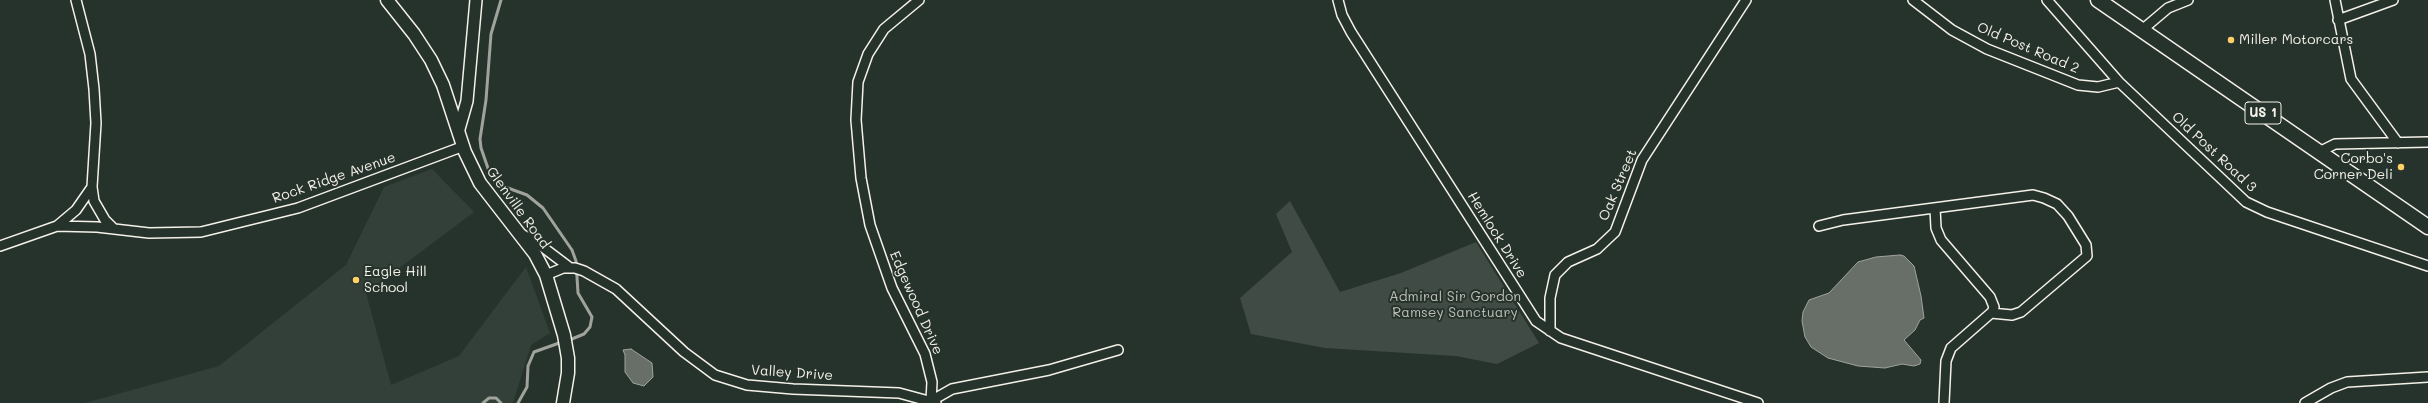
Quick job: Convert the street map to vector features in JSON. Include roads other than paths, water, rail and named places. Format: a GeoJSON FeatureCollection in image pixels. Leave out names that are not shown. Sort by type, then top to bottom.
{"type":"FeatureCollection","features":[{"type":"Feature","properties":{"kind":"main road","name":"Glenville Road"},"geometry":{"type":"LineString","coordinates":[[387,0],[414,34],[431,60],[443,84],[464,146],[480,183],[520,234],[546,275],[567,349],[568,373],[562,403]]}},
{"type":"Feature","properties":{"kind":"main road","name":"US 1"},"geometry":{"type":"LineString","coordinates":[[2098,0],[2428,227]]}},
{"type":"Feature","properties":{"kind":"street"},"geometry":{"type":"LineString","coordinates":[[76,0],[90,54],[94,89],[96,123],[92,187],[94,201],[105,220],[113,228]]}},
{"type":"Feature","properties":{"kind":"street"},"geometry":{"type":"LineString","coordinates":[[459,130],[467,101],[476,0]]}},
{"type":"Feature","properties":{"kind":"street","name":"Edgewood Drive"},"geometry":{"type":"LineString","coordinates":[[919,0],[884,29],[868,54],[858,82],[856,120],[861,178],[869,223],[892,288],[925,354],[932,382],[934,402]]}},
{"type":"Feature","properties":{"kind":"street","name":"Hemlock Drive"},"geometry":{"type":"LineString","coordinates":[[1338,0],[1342,15],[1351,32],[1536,321],[1561,338],[1758,403]]}},
{"type":"Feature","properties":{"kind":"street","name":"Oak Street"},"geometry":{"type":"LineString","coordinates":[[1550,331],[1550,298],[1555,275],[1568,262],[1597,249],[1615,232],[1642,160],[1746,0]]}},
{"type":"Feature","properties":{"kind":"street","name":"Old Post Road 2"},"geometry":{"type":"LineString","coordinates":[[1913,0],[1952,30],[1988,49],[2078,84],[2098,87],[2119,82]]}},
{"type":"Feature","properties":{"kind":"street","name":"Old Post Road 3"},"geometry":{"type":"LineString","coordinates":[[2047,0],[2119,82],[2246,202],[2267,212],[2428,266]]}},
{"type":"Feature","properties":{"kind":"street"},"geometry":{"type":"LineString","coordinates":[[2142,30],[2168,8],[2188,0]]}},
{"type":"Feature","properties":{"kind":"street"},"geometry":{"type":"LineString","coordinates":[[2335,0],[2351,79],[2398,143]]}},
{"type":"Feature","properties":{"kind":"street"},"geometry":{"type":"LineString","coordinates":[[2338,20],[2393,0]]}},
{"type":"Feature","properties":{"kind":"street"},"geometry":{"type":"LineString","coordinates":[[2319,152],[2335,144],[2428,142]]}},
{"type":"Feature","properties":{"kind":"street","name":"Rock Ridge Avenue"},"geometry":{"type":"LineString","coordinates":[[0,246],[57,226],[113,228],[148,233],[201,232],[298,208],[464,146]]}},
{"type":"Feature","properties":{"kind":"street"},"geometry":{"type":"LineString","coordinates":[[57,226],[76,210],[92,187]]}},
{"type":"Feature","properties":{"kind":"street"},"geometry":{"type":"LineString","coordinates":[[1819,226],[1843,220],[2033,195],[2044,198],[2064,209],[2086,245],[2087,256],[2083,261],[2021,312],[2012,315],[1992,313]]}},
{"type":"Feature","properties":{"kind":"street"},"geometry":{"type":"LineString","coordinates":[[1935,208],[1936,228],[1942,240],[1990,297],[1994,306],[1992,313],[1951,348],[1946,361],[1944,403]]}},
{"type":"Feature","properties":{"kind":"street","name":"Valley Drive"},"geometry":{"type":"LineString","coordinates":[[520,234],[536,242],[576,269],[616,289],[679,347],[715,375],[747,385],[793,389],[899,393],[934,402]]}},
{"type":"Feature","properties":{"kind":"street"},"geometry":{"type":"LineString","coordinates":[[546,275],[576,269]]}},
{"type":"Feature","properties":{"kind":"street"},"geometry":{"type":"LineString","coordinates":[[934,402],[952,389],[1049,370],[1118,350]]}},
{"type":"Feature","properties":{"kind":"street"},"geometry":{"type":"LineString","coordinates":[[2305,403],[2347,382],[2428,377]]}},
{"type":"Feature","properties":{"kind":"waterway"},"geometry":{"type":"LineString","coordinates":[[501,0],[491,34],[486,100],[480,139],[481,148],[491,177],[497,184],[527,195],[543,208],[572,250],[576,261],[578,293],[592,317],[590,327],[584,334],[567,341]]}},
{"type":"Feature","properties":{"kind":"waterway"},"geometry":{"type":"LineString","coordinates":[[518,403],[527,387],[528,366],[534,352],[562,342]]}},
{"type":"Feature","properties":{"kind":"waterway"},"geometry":{"type":"LineString","coordinates":[[483,403],[489,398],[496,398],[501,403]]}},
{"type":"Feature","properties":{"kind":"place","name":"Miller Motorcars"},"geometry":{"type":"Point","coordinates":[2231,40]}},
{"type":"Feature","properties":{"kind":"place","name":"Corbo's Corner Deli"},"geometry":{"type":"Point","coordinates":[2401,167]}},
{"type":"Feature","properties":{"kind":"place","name":"Eagle Hill School"},"geometry":{"type":"Point","coordinates":[356,280]}},
{"type":"Feature","properties":{"kind":"park label","name":"Admiral Sir Gordon Ramsey Sanctuary"},"geometry":{"type":"Point","coordinates":[1455,306]}}]}
